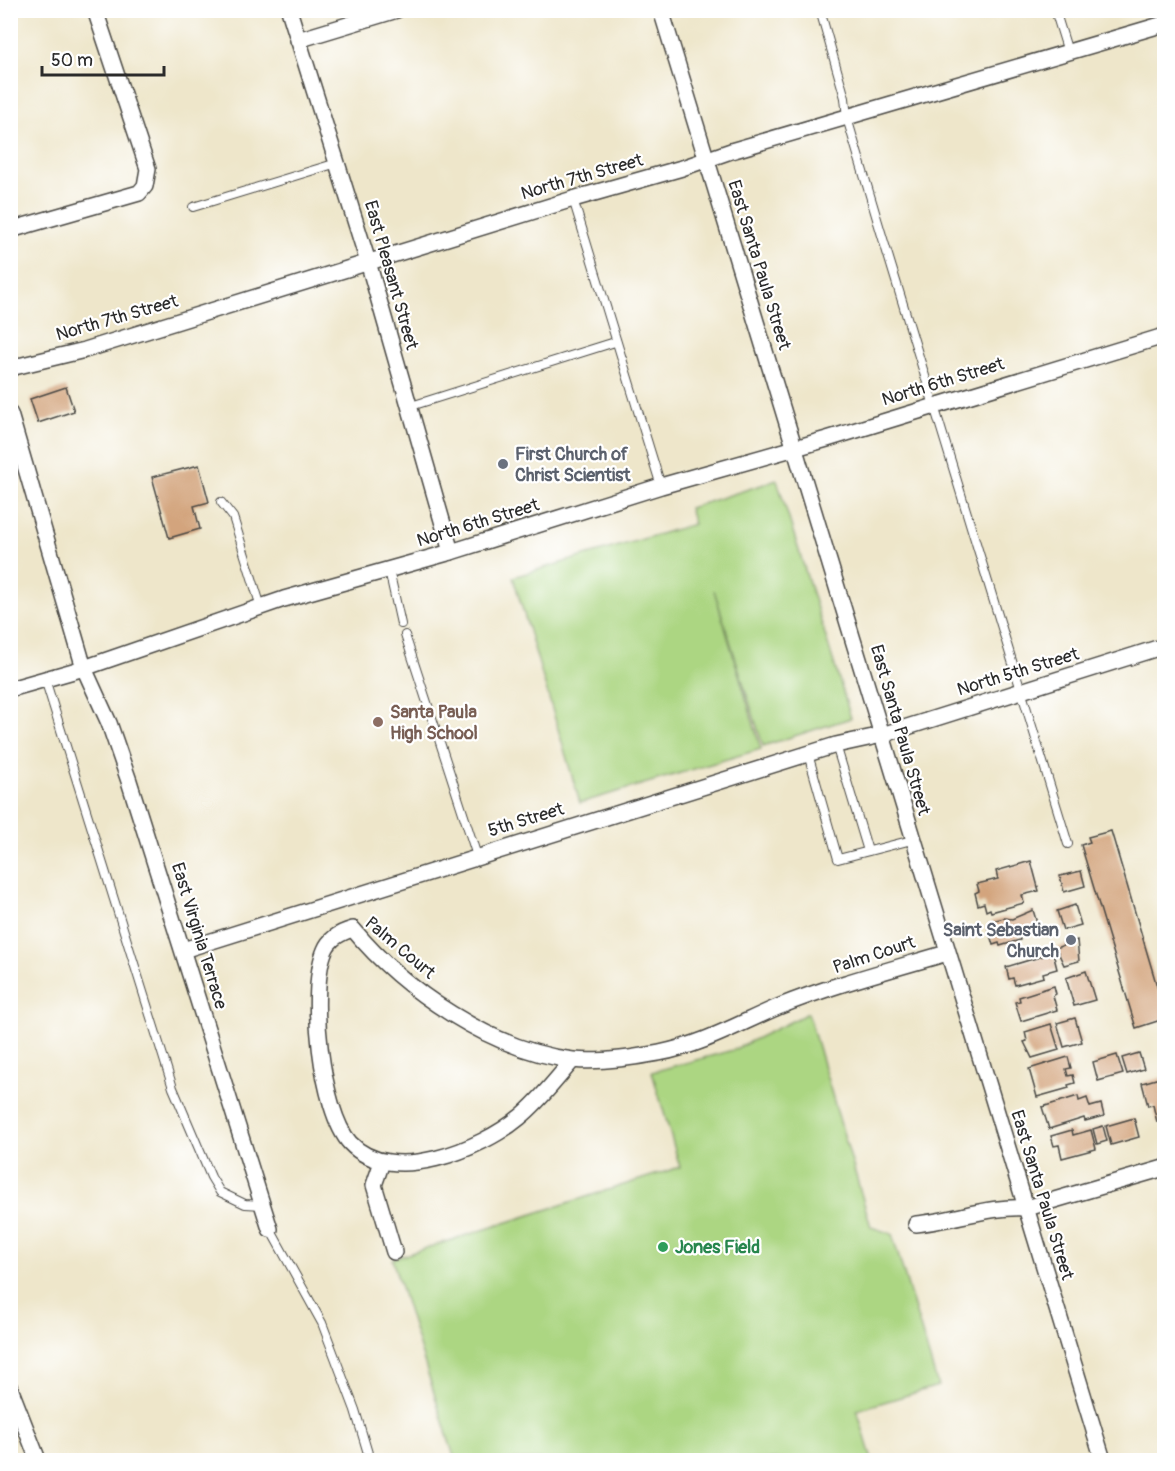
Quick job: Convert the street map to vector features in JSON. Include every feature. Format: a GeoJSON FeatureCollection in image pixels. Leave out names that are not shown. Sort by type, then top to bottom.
{"type":"FeatureCollection","features":[{"type":"Feature","properties":{"kind":"street"},"geometry":{"type":"LineString","coordinates":[[10,230],[123,198],[139,192],[145,186],[148,169],[95,10]]}},
{"type":"Feature","properties":{"kind":"street","name":"East Pleasant Street"},"geometry":{"type":"LineString","coordinates":[[289,10],[368,262],[451,552]]}},
{"type":"Feature","properties":{"kind":"street"},"geometry":{"type":"LineString","coordinates":[[298,40],[397,10]]}},
{"type":"Feature","properties":{"kind":"street","name":"East Santa Paula Street"},"geometry":{"type":"LineString","coordinates":[[661,10],[1103,1461]]}},
{"type":"Feature","properties":{"kind":"street","name":"North 7th Street"},"geometry":{"type":"LineString","coordinates":[[10,368],[85,350],[573,199],[1164,24]]}},
{"type":"Feature","properties":{"kind":"street","name":"North 6th Street"},"geometry":{"type":"LineString","coordinates":[[10,689],[84,668],[261,607],[451,552],[661,486],[1164,336]]}},
{"type":"Feature","properties":{"kind":"street","name":"East Virginia Terrace"},"geometry":{"type":"LineString","coordinates":[[10,414],[84,668],[109,723],[270,1229]]}},
{"type":"Feature","properties":{"kind":"street","name":"North 5th Street"},"geometry":{"type":"LineString","coordinates":[[882,735],[1164,646]]}},
{"type":"Feature","properties":{"kind":"street","name":"5th Street"},"geometry":{"type":"LineString","coordinates":[[183,950],[836,745],[882,735]]}},
{"type":"Feature","properties":{"kind":"street","name":"Palm Court"},"geometry":{"type":"LineString","coordinates":[[382,1162],[364,1154],[345,1137],[327,1088],[318,1035],[318,1005],[325,949],[339,933],[353,930],[379,958],[452,1014],[518,1046],[573,1060],[611,1059],[678,1048],[734,1029],[778,1007],[947,953]]}},
{"type":"Feature","properties":{"kind":"street"},"geometry":{"type":"LineString","coordinates":[[394,1252],[374,1185],[382,1162],[396,1163],[431,1159],[474,1146],[519,1118],[573,1060]]}},
{"type":"Feature","properties":{"kind":"street"},"geometry":{"type":"LineString","coordinates":[[916,1224],[940,1222],[1006,1206],[1027,1208],[1164,1168]]}},
{"type":"Feature","properties":{"kind":"street"},"geometry":{"type":"LineString","coordinates":[[10,1388],[15,1418],[38,1461]]}},
{"type":"Feature","properties":{"kind":"lane"},"geometry":{"type":"LineString","coordinates":[[820,10],[845,98],[847,118],[1020,692],[1068,843]]}},
{"type":"Feature","properties":{"kind":"lane"},"geometry":{"type":"LineString","coordinates":[[1055,10],[1068,52]]}},
{"type":"Feature","properties":{"kind":"lane"},"geometry":{"type":"LineString","coordinates":[[193,207],[337,163]]}},
{"type":"Feature","properties":{"kind":"lane"},"geometry":{"type":"LineString","coordinates":[[573,199],[661,486]]}},
{"type":"Feature","properties":{"kind":"lane"},"geometry":{"type":"LineString","coordinates":[[408,407],[615,342]]}},
{"type":"Feature","properties":{"kind":"lane"},"geometry":{"type":"LineString","coordinates":[[221,502],[233,517],[261,607]]}},
{"type":"Feature","properties":{"kind":"lane"},"geometry":{"type":"LineString","coordinates":[[389,570],[401,624]]}},
{"type":"Feature","properties":{"kind":"lane"},"geometry":{"type":"LineString","coordinates":[[405,636],[477,856]]}},
{"type":"Feature","properties":{"kind":"lane"},"geometry":{"type":"LineString","coordinates":[[45,679],[173,1088],[220,1192],[245,1204],[262,1205]]}},
{"type":"Feature","properties":{"kind":"lane"},"geometry":{"type":"LineString","coordinates":[[836,745],[868,851]]}},
{"type":"Feature","properties":{"kind":"lane"},"geometry":{"type":"LineString","coordinates":[[808,754],[838,859],[912,840]]}},
{"type":"Feature","properties":{"kind":"lane","name":"East Virginia Terrace"},"geometry":{"type":"LineString","coordinates":[[270,1229],[322,1323],[355,1410],[370,1461]]}},
{"type":"Feature","properties":{"kind":"green space"},"geometry":{"type":"Polygon","coordinates":[[[777,480],[851,718],[763,746],[714,590],[761,749],[580,803],[513,577],[694,524],[689,508],[777,480]]]}},
{"type":"Feature","properties":{"kind":"green space","name":"Jones Field"},"geometry":{"type":"Polygon","coordinates":[[[808,1013],[871,1227],[892,1234],[938,1386],[857,1410],[872,1460],[455,1460],[392,1259],[680,1167],[652,1072],[733,1050],[808,1013]]]}},
{"type":"Feature","properties":{"kind":"building"},"geometry":{"type":"Polygon","coordinates":[[[66,387],[74,411],[38,423],[30,399],[66,387]]]}},
{"type":"Feature","properties":{"kind":"building"},"geometry":{"type":"Polygon","coordinates":[[[199,465],[209,502],[194,506],[200,529],[169,538],[152,477],[199,465]]]}},
{"type":"Feature","properties":{"kind":"building"},"geometry":{"type":"Polygon","coordinates":[[[1111,831],[1164,1010],[1164,1019],[1136,1028],[1081,845],[1090,842],[1088,837],[1111,831]]]}},
{"type":"Feature","properties":{"kind":"building"},"geometry":{"type":"Polygon","coordinates":[[[1031,861],[1039,891],[1022,895],[1024,903],[991,912],[990,909],[986,911],[984,903],[978,905],[975,893],[979,891],[977,884],[998,879],[996,871],[1031,861]]]}},
{"type":"Feature","properties":{"kind":"building"},"geometry":{"type":"Polygon","coordinates":[[[1081,871],[1085,886],[1064,892],[1060,876],[1081,871]]]}},
{"type":"Feature","properties":{"kind":"building"},"geometry":{"type":"Polygon","coordinates":[[[1075,905],[1081,925],[1063,930],[1057,911],[1075,905]]]}},
{"type":"Feature","properties":{"kind":"building"},"geometry":{"type":"Polygon","coordinates":[[[1033,910],[1039,930],[1019,936],[1020,940],[1000,946],[999,943],[993,945],[988,928],[994,927],[992,921],[1012,919],[1033,910]]]}},
{"type":"Feature","properties":{"kind":"building"},"geometry":{"type":"Polygon","coordinates":[[[1077,940],[1079,961],[1064,965],[1056,948],[1077,940]]]}},
{"type":"Feature","properties":{"kind":"building"},"geometry":{"type":"Polygon","coordinates":[[[1053,953],[1057,969],[1043,973],[1044,977],[1015,985],[1013,978],[1009,979],[1006,967],[1053,953]]]}},
{"type":"Feature","properties":{"kind":"building"},"geometry":{"type":"Polygon","coordinates":[[[1086,971],[1095,1000],[1074,1006],[1066,978],[1086,971]]]}},
{"type":"Feature","properties":{"kind":"building"},"geometry":{"type":"Polygon","coordinates":[[[1054,986],[1056,994],[1053,996],[1057,1010],[1021,1021],[1015,1002],[1020,1001],[1019,997],[1054,986]]]}},
{"type":"Feature","properties":{"kind":"building"},"geometry":{"type":"Polygon","coordinates":[[[1075,1018],[1082,1042],[1064,1047],[1057,1023],[1075,1018]]]}},
{"type":"Feature","properties":{"kind":"building"},"geometry":{"type":"Polygon","coordinates":[[[1051,1024],[1059,1050],[1032,1058],[1024,1042],[1027,1041],[1025,1032],[1051,1024]]]}},
{"type":"Feature","properties":{"kind":"building"},"geometry":{"type":"Polygon","coordinates":[[[1139,1053],[1144,1069],[1127,1074],[1122,1058],[1139,1053]]]}},
{"type":"Feature","properties":{"kind":"building"},"geometry":{"type":"Polygon","coordinates":[[[1117,1055],[1123,1074],[1098,1081],[1093,1062],[1117,1055]]]}},
{"type":"Feature","properties":{"kind":"building"},"geometry":{"type":"Polygon","coordinates":[[[1068,1057],[1071,1068],[1066,1069],[1068,1076],[1073,1075],[1075,1083],[1068,1085],[1069,1088],[1037,1097],[1029,1069],[1068,1057]]]}},
{"type":"Feature","properties":{"kind":"building"},"geometry":{"type":"Polygon","coordinates":[[[1163,1077],[1164,1125],[1162,1120],[1157,1122],[1153,1105],[1148,1106],[1142,1083],[1163,1077]]]}},
{"type":"Feature","properties":{"kind":"building"},"geometry":{"type":"Polygon","coordinates":[[[1078,1096],[1079,1101],[1087,1098],[1090,1107],[1101,1104],[1104,1116],[1085,1121],[1084,1118],[1049,1129],[1042,1107],[1078,1096]]]}},
{"type":"Feature","properties":{"kind":"building"},"geometry":{"type":"Polygon","coordinates":[[[1134,1118],[1139,1137],[1111,1145],[1106,1126],[1134,1118]]]}},
{"type":"Feature","properties":{"kind":"building"},"geometry":{"type":"Polygon","coordinates":[[[1103,1126],[1107,1141],[1097,1144],[1093,1129],[1103,1126]]]}},
{"type":"Feature","properties":{"kind":"building"},"geometry":{"type":"Polygon","coordinates":[[[1072,1130],[1073,1135],[1091,1130],[1096,1149],[1062,1158],[1059,1145],[1054,1146],[1051,1136],[1072,1130]]]}},
{"type":"Feature","properties":{"kind":"place","name":"First Church of Christ Scientist"},"geometry":{"type":"Point","coordinates":[503,464]}},
{"type":"Feature","properties":{"kind":"place","name":"Santa Paula High School"},"geometry":{"type":"Point","coordinates":[378,722]}},
{"type":"Feature","properties":{"kind":"place","name":"Saint Sebastian Church"},"geometry":{"type":"Point","coordinates":[1071,940]}},
{"type":"Feature","properties":{"kind":"place","name":"Jones Field"},"geometry":{"type":"Point","coordinates":[663,1247]}}]}
